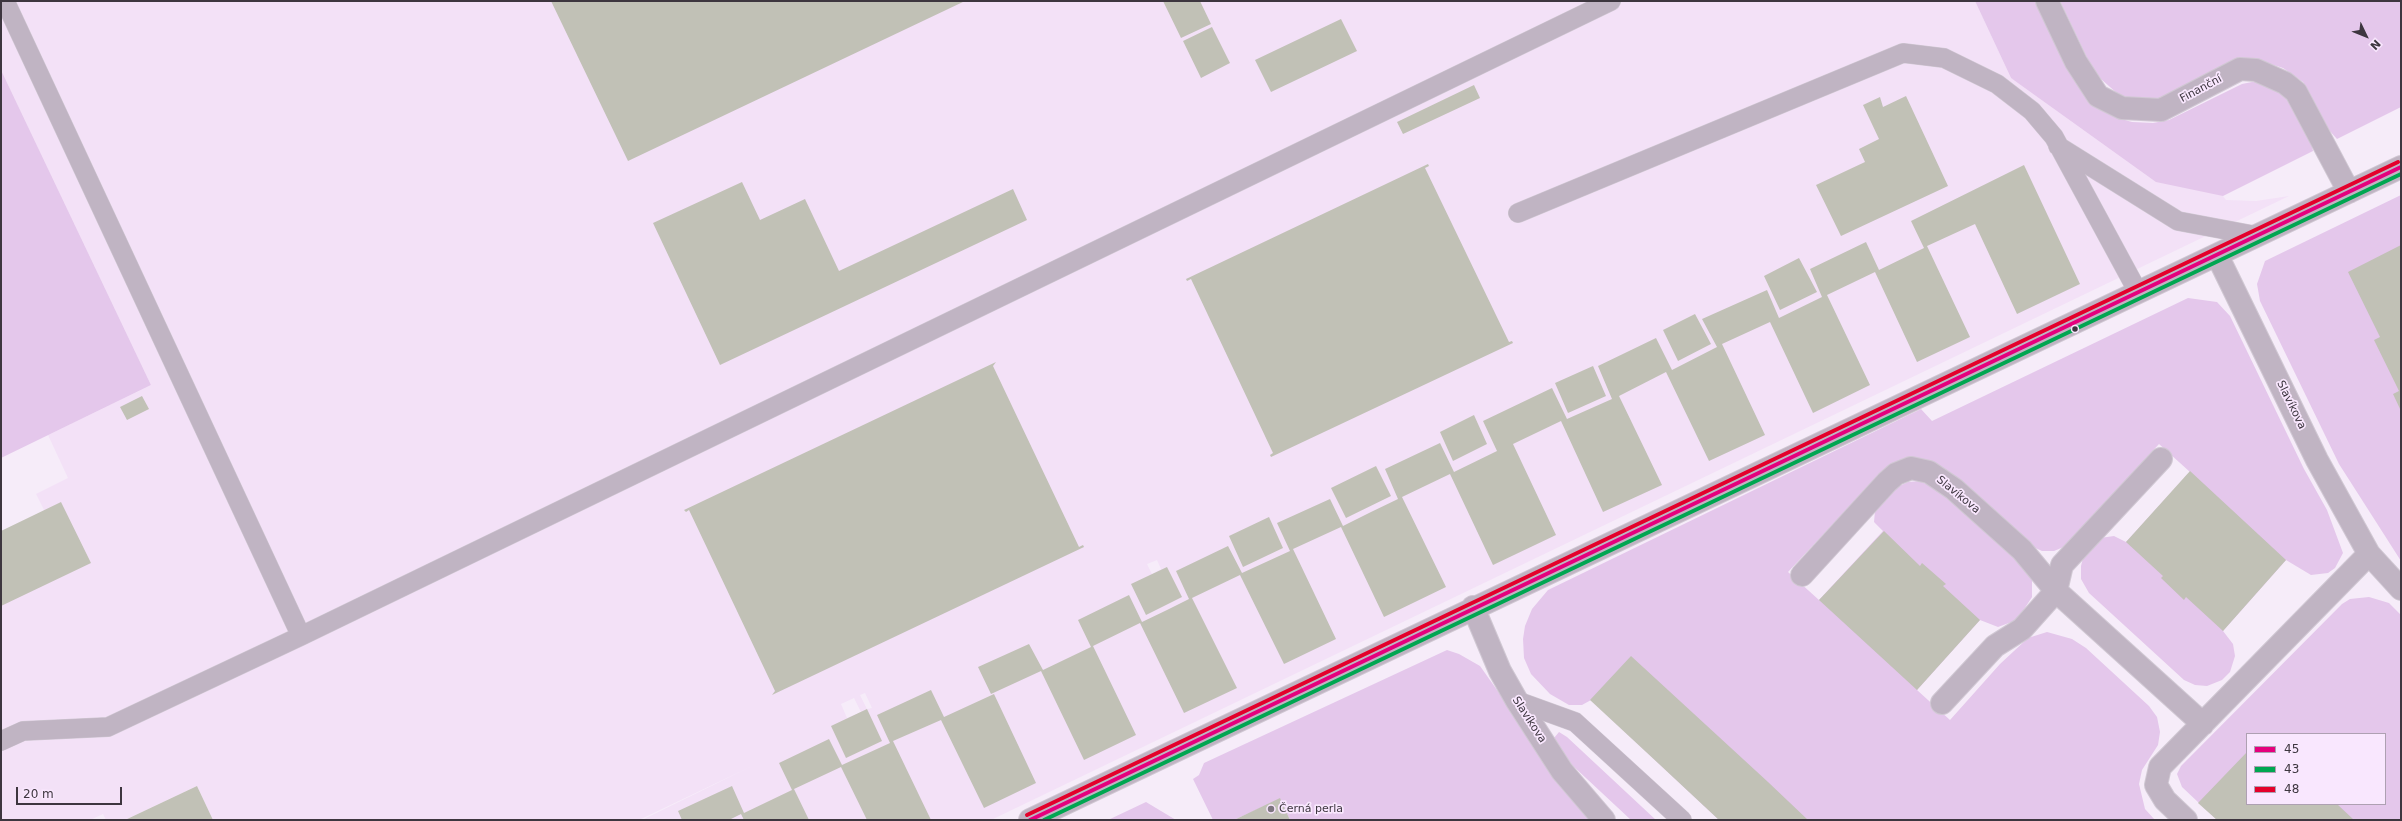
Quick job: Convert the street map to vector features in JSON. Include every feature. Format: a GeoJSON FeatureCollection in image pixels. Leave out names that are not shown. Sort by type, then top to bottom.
{"type":"FeatureCollection","features":[{"type":"Feature","properties":{"kind":"street","name":"Finanční"},"geometry":{"type":"LineString","coordinates":[[2047,1],[2076,62],[2098,96],[2122,108],[2161,110],[2240,69],[2256,70],[2285,83],[2296,92],[2349,192]]}},
{"type":"Feature","properties":{"kind":"street"},"geometry":{"type":"LineString","coordinates":[[1030,820],[1473,607],[2401,167]]}},
{"type":"Feature","properties":{"kind":"street","name":"Slavíkova"},"geometry":{"type":"LineString","coordinates":[[2217,255],[2317,460],[2369,554],[2401,589]]}},
{"type":"Feature","properties":{"kind":"street"},"geometry":{"type":"LineString","coordinates":[[1942,703],[1995,646],[2022,629],[2056,591],[2062,564],[2160,459]]}},
{"type":"Feature","properties":{"kind":"street","name":"Slavíkova"},"geometry":{"type":"LineString","coordinates":[[1802,575],[1886,482],[1896,474],[1911,468],[1929,472],[1954,489],[2022,550],[2056,591],[2203,724]]}},
{"type":"Feature","properties":{"kind":"street"},"geometry":{"type":"LineString","coordinates":[[2186,820],[2165,800],[2156,785],[2160,768],[2369,554]]}},
{"type":"Feature","properties":{"kind":"street","name":"Slavíkova"},"geometry":{"type":"LineString","coordinates":[[1473,607],[1500,671],[1517,701],[1562,770],[1604,820]]}},
{"type":"Feature","properties":{"kind":"lane"},"geometry":{"type":"LineString","coordinates":[[5,1],[301,636]]}},
{"type":"Feature","properties":{"kind":"lane"},"geometry":{"type":"LineString","coordinates":[[1,742],[23,731],[108,726],[301,636],[1611,1]]}},
{"type":"Feature","properties":{"kind":"lane"},"geometry":{"type":"LineString","coordinates":[[1518,213],[1903,53],[1944,58],[1997,84],[2032,111],[2054,137],[2138,292]]}},
{"type":"Feature","properties":{"kind":"lane"},"geometry":{"type":"LineString","coordinates":[[2058,146],[2178,221],[2258,236]]}},
{"type":"Feature","properties":{"kind":"lane"},"geometry":{"type":"LineString","coordinates":[[1517,701],[1575,722],[1682,820]]}},
{"type":"Feature","properties":{"kind":"shaded area"},"geometry":{"type":"Polygon","coordinates":[[[1,1],[1975,1],[2011,78],[2223,196],[2226,200],[2256,201],[2289,196],[991,820],[642,820],[752,766],[639,820],[213,820],[197,786],[125,820],[106,820],[103,814],[90,820],[1,820],[1,606],[44,510],[36,494],[68,478],[48,435],[151,385],[1,70],[1,1]],[[1157,560],[1147,564],[1152,574],[1161,569],[1157,560]],[[865,693],[860,695],[867,709],[872,708],[865,693]],[[854,698],[841,704],[847,718],[861,712],[854,698]]]}},
{"type":"Feature","properties":{"kind":"shaded area"},"geometry":{"type":"Polygon","coordinates":[[[1975,1],[2037,1],[2118,118],[2132,122],[2153,123],[2169,120],[2242,84],[2257,81],[2287,96],[2311,141],[2313,151],[2223,196],[2156,182],[2011,78],[1975,1]]]}},
{"type":"Feature","properties":{"kind":"shaded area"},"geometry":{"type":"Polygon","coordinates":[[[2060,1],[2401,1],[2401,107],[2337,139],[2328,129],[2303,82],[2283,68],[2261,61],[2168,97],[2150,102],[2139,102],[2119,95],[2101,79],[2090,64],[2060,1]]]}},
{"type":"Feature","properties":{"kind":"shaded area"},"geometry":{"type":"Polygon","coordinates":[[[1,70],[151,385],[1,458],[1,70]]]}},
{"type":"Feature","properties":{"kind":"shaded area"},"geometry":{"type":"Polygon","coordinates":[[[2401,195],[2401,561],[2339,464],[2260,301],[2257,284],[2265,261],[2401,195]]]}},
{"type":"Feature","properties":{"kind":"shaded area"},"geometry":{"type":"Polygon","coordinates":[[[2188,298],[2217,302],[2230,316],[2304,469],[2327,510],[2343,553],[2335,568],[2328,573],[2311,575],[2286,560],[2223,631],[2233,644],[2235,656],[2230,672],[2222,680],[2207,686],[2195,685],[2184,680],[2089,593],[2081,579],[2081,566],[2083,558],[2100,538],[2114,536],[2126,542],[2190,472],[2159,444],[2066,546],[2054,551],[2042,551],[2031,546],[1968,487],[1935,463],[1916,458],[1894,463],[1884,470],[1788,572],[1819,600],[1883,531],[1874,522],[1875,511],[1897,487],[1908,482],[1920,481],[1946,494],[2015,557],[2032,578],[2032,597],[2017,620],[1998,627],[1980,620],[1917,690],[1950,720],[2000,664],[2028,638],[2047,632],[2072,639],[2086,648],[2149,706],[2157,717],[2160,732],[2158,745],[2142,770],[2139,784],[2145,809],[2155,820],[1719,820],[1591,700],[1582,705],[1569,705],[1550,694],[1531,674],[1524,658],[1523,639],[1525,626],[1532,609],[1548,590],[1921,409],[1932,421],[2188,298]]]}},
{"type":"Feature","properties":{"kind":"shaded area"},"geometry":{"type":"Polygon","coordinates":[[[2369,597],[2389,603],[2401,615],[2401,820],[2217,820],[2182,787],[2177,774],[2181,766],[2342,604],[2350,599],[2369,597]]]}},
{"type":"Feature","properties":{"kind":"shaded area"},"geometry":{"type":"Polygon","coordinates":[[[1447,650],[1459,654],[1480,666],[1589,820],[1290,820],[1280,799],[1234,820],[1213,820],[1193,779],[1199,775],[1204,763],[1447,650]]]}},
{"type":"Feature","properties":{"kind":"shaded area"},"geometry":{"type":"Polygon","coordinates":[[[1559,732],[1567,737],[1656,820],[1631,820],[1572,765],[1554,738],[1559,732]]]}},
{"type":"Feature","properties":{"kind":"shaded area"},"geometry":{"type":"Polygon","coordinates":[[[1146,802],[1176,820],[1108,820],[1146,802]]]}},
{"type":"Feature","properties":{"kind":"building"},"geometry":{"type":"Polygon","coordinates":[[[551,1],[965,1],[628,161],[551,1]]]}},
{"type":"Feature","properties":{"kind":"building"},"geometry":{"type":"Polygon","coordinates":[[[1163,1],[1200,1],[1211,24],[1181,38],[1163,1]]]}},
{"type":"Feature","properties":{"kind":"building"},"geometry":{"type":"Polygon","coordinates":[[[1341,19],[1357,51],[1271,92],[1255,60],[1341,19]]]}},
{"type":"Feature","properties":{"kind":"building"},"geometry":{"type":"Polygon","coordinates":[[[1212,27],[1230,63],[1201,78],[1183,41],[1212,27]]]}},
{"type":"Feature","properties":{"kind":"building"},"geometry":{"type":"Polygon","coordinates":[[[1474,85],[1480,98],[1403,134],[1397,122],[1474,85]]]}},
{"type":"Feature","properties":{"kind":"building"},"geometry":{"type":"Polygon","coordinates":[[[1906,96],[1948,186],[1841,236],[1816,185],[1865,162],[1859,149],[1879,139],[1863,105],[1880,97],[1883,107],[1906,96]]]}},
{"type":"Feature","properties":{"kind":"building"},"geometry":{"type":"Polygon","coordinates":[[[1428,164],[1429,166],[1425,168],[1509,342],[1512,341],[1513,343],[1271,457],[1270,455],[1273,453],[1191,279],[1187,281],[1186,279],[1428,164]]]}},
{"type":"Feature","properties":{"kind":"building"},"geometry":{"type":"Polygon","coordinates":[[[2024,165],[2080,284],[2017,314],[1975,224],[1927,246],[1970,337],[1917,362],[1875,272],[1827,295],[1870,385],[1813,413],[1770,322],[1722,344],[1765,435],[1709,461],[1666,372],[1619,396],[1662,485],[1603,512],[1561,421],[1513,444],[1556,535],[1493,565],[1450,474],[1402,497],[1446,587],[1384,617],[1341,527],[1293,549],[1336,639],[1284,664],[1240,575],[1192,598],[1237,688],[1184,713],[1140,623],[1093,646],[1136,735],[1084,760],[1041,671],[991,694],[978,667],[1029,644],[1043,670],[1091,647],[1078,620],[1129,595],[1142,622],[1167,610],[1189,599],[1176,571],[1228,546],[1242,573],[1290,551],[1277,523],[1330,499],[1343,526],[1398,499],[1385,469],[1440,443],[1454,472],[1497,451],[1483,421],[1552,388],[1567,419],[1612,399],[1598,366],[1656,338],[1672,370],[1717,347],[1702,319],[1767,290],[1779,318],[1822,297],[1810,269],[1866,242],[1879,270],[1924,248],[1911,221],[2024,165]]]}},
{"type":"Feature","properties":{"kind":"building"},"geometry":{"type":"Polygon","coordinates":[[[742,182],[760,220],[805,199],[839,271],[1013,189],[1027,220],[720,365],[653,223],[742,182]]]}},
{"type":"Feature","properties":{"kind":"building"},"geometry":{"type":"Polygon","coordinates":[[[2401,245],[2401,411],[2393,394],[2399,391],[2374,340],[2380,337],[2348,272],[2401,245]]]}},
{"type":"Feature","properties":{"kind":"building"},"geometry":{"type":"Polygon","coordinates":[[[1799,258],[1817,292],[1780,310],[1764,276],[1799,258]]]}},
{"type":"Feature","properties":{"kind":"building"},"geometry":{"type":"Polygon","coordinates":[[[1695,314],[1711,344],[1678,361],[1663,330],[1695,314]]]}},
{"type":"Feature","properties":{"kind":"building"},"geometry":{"type":"Polygon","coordinates":[[[996,362],[993,366],[1079,547],[1083,545],[1084,547],[772,695],[775,691],[689,510],[686,512],[684,510],[996,362]]]}},
{"type":"Feature","properties":{"kind":"building"},"geometry":{"type":"Polygon","coordinates":[[[1593,366],[1606,396],[1568,413],[1555,383],[1593,366]]]}},
{"type":"Feature","properties":{"kind":"building"},"geometry":{"type":"Polygon","coordinates":[[[142,396],[149,409],[127,420],[120,407],[142,396]]]}},
{"type":"Feature","properties":{"kind":"building"},"geometry":{"type":"Polygon","coordinates":[[[1474,415],[1487,444],[1453,461],[1440,432],[1474,415]]]}},
{"type":"Feature","properties":{"kind":"building"},"geometry":{"type":"Polygon","coordinates":[[[1376,466],[1391,496],[1346,518],[1331,488],[1376,466]]]}},
{"type":"Feature","properties":{"kind":"building"},"geometry":{"type":"Polygon","coordinates":[[[2190,471],[2286,560],[2223,631],[2186,597],[2184,600],[2161,578],[2163,576],[2126,542],[2190,471]]]}},
{"type":"Feature","properties":{"kind":"building"},"geometry":{"type":"Polygon","coordinates":[[[61,502],[91,563],[1,606],[1,531],[61,502]]]}},
{"type":"Feature","properties":{"kind":"building"},"geometry":{"type":"Polygon","coordinates":[[[1269,517],[1283,548],[1243,567],[1229,536],[1269,517]]]}},
{"type":"Feature","properties":{"kind":"building"},"geometry":{"type":"Polygon","coordinates":[[[1884,531],[1920,566],[1922,563],[1946,584],[1943,586],[1980,620],[1917,690],[1819,600],[1884,531]]]}},
{"type":"Feature","properties":{"kind":"building"},"geometry":{"type":"Polygon","coordinates":[[[1167,567],[1182,597],[1146,615],[1131,584],[1167,567]]]}},
{"type":"Feature","properties":{"kind":"building"},"geometry":{"type":"Polygon","coordinates":[[[1631,656],[1808,820],[1719,820],[1590,700],[1631,656]]]}},
{"type":"Feature","properties":{"kind":"building"},"geometry":{"type":"Polygon","coordinates":[[[931,690],[944,717],[994,694],[1036,783],[984,808],[941,720],[893,741],[931,820],[867,820],[841,767],[794,789],[809,820],[744,820],[741,814],[729,820],[682,820],[678,811],[732,786],[744,813],[792,790],[779,763],[829,739],[842,765],[890,743],[877,715],[931,690]]]}},
{"type":"Feature","properties":{"kind":"building"},"geometry":{"type":"Polygon","coordinates":[[[867,709],[882,741],[846,758],[831,726],[867,709]]]}},
{"type":"Feature","properties":{"kind":"building"},"geometry":{"type":"Polygon","coordinates":[[[2246,753],[2246,805],[2338,805],[2354,820],[2217,820],[2198,803],[2246,753]]]}},
{"type":"Feature","properties":{"kind":"building"},"geometry":{"type":"Polygon","coordinates":[[[197,786],[213,820],[125,820],[197,786]]]}},
{"type":"Feature","properties":{"kind":"building","name":"Černá perla"},"geometry":{"type":"Polygon","coordinates":[[[1280,798],[1290,820],[1234,820],[1280,798]]]}},
{"type":"Feature","properties":{"kind":"transit line","name":"48"},"geometry":{"type":"LineString","coordinates":[[1027,815],[2398,162]]}},
{"type":"Feature","properties":{"kind":"transit line","name":"45"},"geometry":{"type":"LineString","coordinates":[[1030,820],[2401,167]]}},
{"type":"Feature","properties":{"kind":"transit line","name":"43"},"geometry":{"type":"LineString","coordinates":[[1044,820],[2401,174]]}},
{"type":"Feature","properties":{"kind":"place","name":"Černá perla"},"geometry":{"type":"Point","coordinates":[1271,809]}}]}
